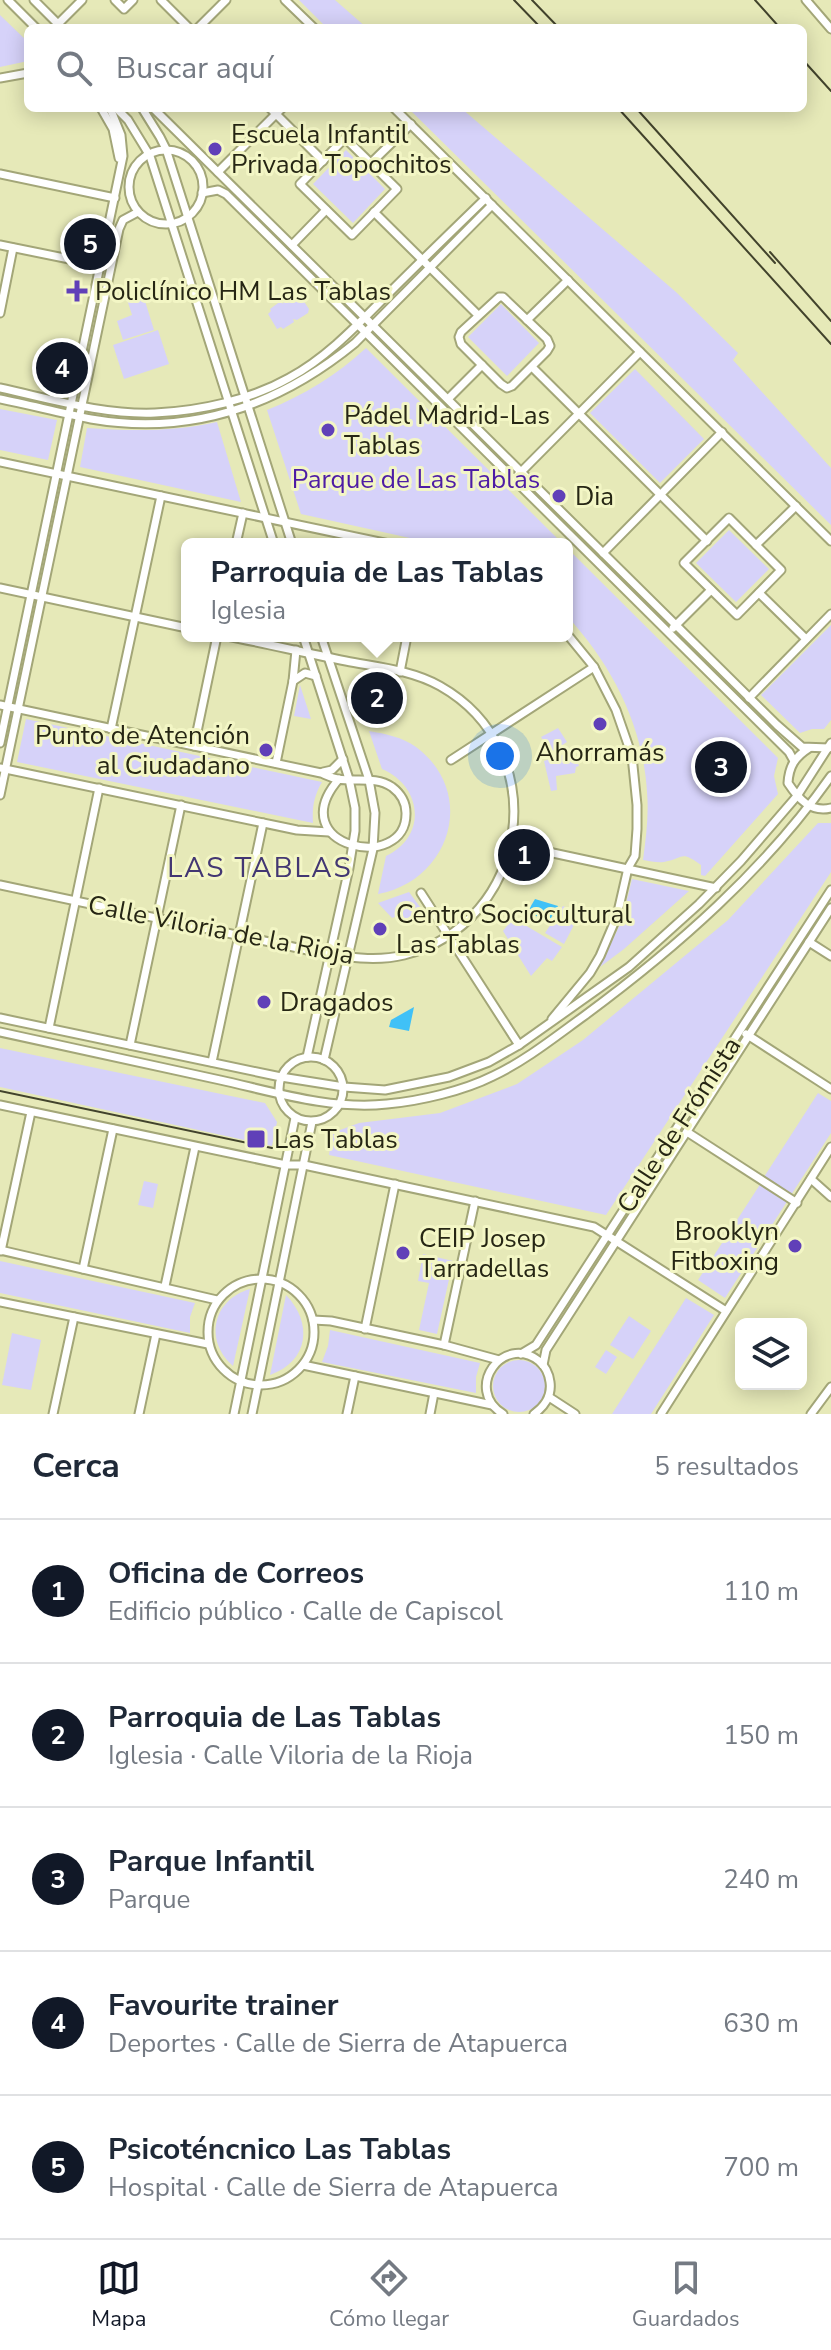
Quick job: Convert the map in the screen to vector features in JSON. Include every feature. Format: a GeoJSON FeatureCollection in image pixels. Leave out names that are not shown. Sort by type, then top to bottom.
{"type":"FeatureCollection","features":[{"type":"Feature","properties":{"kind":"street"},"geometry":{"type":"LineString","coordinates":[[8,0],[32,24]]}},
{"type":"Feature","properties":{"kind":"street"},"geometry":{"type":"LineString","coordinates":[[34,0],[58,24]]}},
{"type":"Feature","properties":{"kind":"street"},"geometry":{"type":"LineString","coordinates":[[62,24],[82,0]]}},
{"type":"Feature","properties":{"kind":"street"},"geometry":{"type":"LineString","coordinates":[[115,0],[124,9],[133,0]]}},
{"type":"Feature","properties":{"kind":"street"},"geometry":{"type":"LineString","coordinates":[[161,0],[185,24]]}},
{"type":"Feature","properties":{"kind":"street"},"geometry":{"type":"LineString","coordinates":[[202,24],[226,0]]}},
{"type":"Feature","properties":{"kind":"street"},"geometry":{"type":"LineString","coordinates":[[285,0],[310,24]]}},
{"type":"Feature","properties":{"kind":"street"},"geometry":{"type":"LineString","coordinates":[[806,0],[831,29]]}},
{"type":"Feature","properties":{"kind":"street"},"geometry":{"type":"LineString","coordinates":[[0,78],[24,74]]}},
{"type":"Feature","properties":{"kind":"street"},"geometry":{"type":"LineString","coordinates":[[103,112],[113,129],[120,165]]}},
{"type":"Feature","properties":{"kind":"street"},"geometry":{"type":"LineString","coordinates":[[0,743],[4,706],[31,595],[123,156],[114,112]]}},
{"type":"Feature","properties":{"kind":"street"},"geometry":{"type":"LineString","coordinates":[[118,112],[128,120],[150,156],[272,538]]}},
{"type":"Feature","properties":{"kind":"street"},"geometry":{"type":"LineString","coordinates":[[144,112],[166,149],[290,538]]}},
{"type":"Feature","properties":{"kind":"street"},"geometry":{"type":"LineString","coordinates":[[157,112],[793,741],[802,747],[830,747]]}},
{"type":"Feature","properties":{"kind":"street"},"geometry":{"type":"LineString","coordinates":[[218,172],[274,112]]}},
{"type":"Feature","properties":{"kind":"street"},"geometry":{"type":"LineString","coordinates":[[278,112],[323,161]]}},
{"type":"Feature","properties":{"kind":"street"},"geometry":{"type":"LineString","coordinates":[[398,112],[831,541]]}},
{"type":"Feature","properties":{"kind":"street"},"geometry":{"type":"LineString","coordinates":[[371,163],[411,124]]}},
{"type":"Feature","properties":{"kind":"street"},"geometry":{"type":"LineString","coordinates":[[345,138],[371,163],[397,189],[352,235],[300,184],[345,138]]}},
{"type":"Feature","properties":{"kind":"street"},"geometry":{"type":"LineString","coordinates":[[188,157],[201,176],[202,193],[195,211],[172,223],[148,220],[138,212],[129,192],[133,170],[140,162],[166,149],[199,158],[218,172]]}},
{"type":"Feature","properties":{"kind":"street"},"geometry":{"type":"LineString","coordinates":[[0,174],[115,198]]}},
{"type":"Feature","properties":{"kind":"street"},"geometry":{"type":"LineString","coordinates":[[202,193],[218,190],[226,194],[573,538]]}},
{"type":"Feature","properties":{"kind":"street"},"geometry":{"type":"LineString","coordinates":[[0,388],[95,409],[153,413],[229,401],[264,390],[320,358],[486,198]]}},
{"type":"Feature","properties":{"kind":"street"},"geometry":{"type":"LineString","coordinates":[[0,399],[80,416],[133,423],[186,421],[249,407],[294,386],[366,333],[492,205]]}},
{"type":"Feature","properties":{"kind":"street"},"geometry":{"type":"LineString","coordinates":[[292,245],[326,210]]}},
{"type":"Feature","properties":{"kind":"street"},"geometry":{"type":"LineString","coordinates":[[0,795],[3,768],[119,229],[123,220],[138,212]]}},
{"type":"Feature","properties":{"kind":"street"},"geometry":{"type":"LineString","coordinates":[[374,212],[478,315]]}},
{"type":"Feature","properties":{"kind":"street"},"geometry":{"type":"LineString","coordinates":[[0,245],[99,265]]}},
{"type":"Feature","properties":{"kind":"street"},"geometry":{"type":"LineString","coordinates":[[0,313],[13,248]]}},
{"type":"Feature","properties":{"kind":"street"},"geometry":{"type":"LineString","coordinates":[[527,320],[568,280]]}},
{"type":"Feature","properties":{"kind":"street"},"geometry":{"type":"LineString","coordinates":[[503,297],[527,320],[550,346],[532,367],[507,388],[461,344],[459,337],[494,299],[503,297]]}},
{"type":"Feature","properties":{"kind":"street"},"geometry":{"type":"LineString","coordinates":[[513,479],[640,352]]}},
{"type":"Feature","properties":{"kind":"street"},"geometry":{"type":"LineString","coordinates":[[448,399],[482,365]]}},
{"type":"Feature","properties":{"kind":"street"},"geometry":{"type":"LineString","coordinates":[[532,367],[707,541]]}},
{"type":"Feature","properties":{"kind":"street"},"geometry":{"type":"LineString","coordinates":[[603,553],[722,432]]}},
{"type":"Feature","properties":{"kind":"street"},"geometry":{"type":"LineString","coordinates":[[0,462],[361,538]]}},
{"type":"Feature","properties":{"kind":"street"},"geometry":{"type":"LineString","coordinates":[[111,729],[161,496]]}},
{"type":"Feature","properties":{"kind":"street"},"geometry":{"type":"LineString","coordinates":[[756,545],[796,506]]}},
{"type":"Feature","properties":{"kind":"street"},"geometry":{"type":"LineString","coordinates":[[237,538],[243,513]]}},
{"type":"Feature","properties":{"kind":"street"},"geometry":{"type":"LineString","coordinates":[[729,518],[756,545],[781,570],[737,615],[684,563],[729,518]]}},
{"type":"Feature","properties":{"kind":"street"},"geometry":{"type":"LineString","coordinates":[[573,538],[789,752],[794,761]]}},
{"type":"Feature","properties":{"kind":"street"},"geometry":{"type":"LineString","coordinates":[[0,588],[181,627]]}},
{"type":"Feature","properties":{"kind":"street"},"geometry":{"type":"LineString","coordinates":[[668,632],[711,590]]}},
{"type":"Feature","properties":{"kind":"street"},"geometry":{"type":"LineString","coordinates":[[759,593],[806,639]]}},
{"type":"Feature","properties":{"kind":"street"},"geometry":{"type":"LineString","coordinates":[[749,698],[831,614]]}},
{"type":"Feature","properties":{"kind":"street"},"geometry":{"type":"LineString","coordinates":[[542,1030],[590,973],[600,956],[617,916],[628,868],[635,856],[637,805],[632,756],[616,710],[594,667],[573,641]]}},
{"type":"Feature","properties":{"kind":"street"},"geometry":{"type":"LineString","coordinates":[[194,746],[216,642]]}},
{"type":"Feature","properties":{"kind":"street","name":"Calle Viloria de la Rioja"},"geometry":{"type":"LineString","coordinates":[[0,885],[348,957],[382,959],[402,956],[448,936],[473,916],[501,873],[511,844],[514,822],[512,790],[504,759],[474,713],[440,686],[400,672],[257,642]]}},
{"type":"Feature","properties":{"kind":"street"},"geometry":{"type":"LineString","coordinates":[[305,642],[343,759],[355,808],[353,844],[307,1057]]}},
{"type":"Feature","properties":{"kind":"street"},"geometry":{"type":"LineString","coordinates":[[323,642],[369,780],[375,813],[373,849],[324,1060]]}},
{"type":"Feature","properties":{"kind":"street"},"geometry":{"type":"LineString","coordinates":[[400,672],[406,642]]}},
{"type":"Feature","properties":{"kind":"street"},"geometry":{"type":"LineString","coordinates":[[276,763],[293,681],[296,650]]}},
{"type":"Feature","properties":{"kind":"street"},"geometry":{"type":"LineString","coordinates":[[451,760],[594,667]]}},
{"type":"Feature","properties":{"kind":"street"},"geometry":{"type":"LineString","coordinates":[[293,681],[305,673],[316,676]]}},
{"type":"Feature","properties":{"kind":"street"},"geometry":{"type":"LineString","coordinates":[[4,706],[339,779],[369,780],[391,786],[405,804],[403,828],[396,838],[373,849],[334,838],[323,819],[329,791],[339,779]]}},
{"type":"Feature","properties":{"kind":"street"},"geometry":{"type":"LineString","coordinates":[[0,1018],[281,1077],[344,1087],[385,1090],[449,1077],[489,1062],[519,1045],[629,967],[716,888],[766,834],[797,796],[830,747]]}},
{"type":"Feature","properties":{"kind":"street"},"geometry":{"type":"LineString","coordinates":[[809,748],[794,761],[788,783],[797,796],[810,806],[824,810],[831,808]]}},
{"type":"Feature","properties":{"kind":"street"},"geometry":{"type":"LineString","coordinates":[[321,773],[328,772],[343,759]]}},
{"type":"Feature","properties":{"kind":"street"},"geometry":{"type":"LineString","coordinates":[[3,768],[263,823],[309,832],[329,832]]}},
{"type":"Feature","properties":{"kind":"street"},"geometry":{"type":"LineString","coordinates":[[0,1032],[340,1104],[388,1104],[452,1091],[493,1076],[542,1047],[639,975],[751,871],[810,806],[831,776]]}},
{"type":"Feature","properties":{"kind":"street"},"geometry":{"type":"LineString","coordinates":[[49,1028],[99,788]]}},
{"type":"Feature","properties":{"kind":"street"},"geometry":{"type":"LineString","coordinates":[[130,1045],[181,805]]}},
{"type":"Feature","properties":{"kind":"street"},"geometry":{"type":"LineString","coordinates":[[212,1062],[263,823]]}},
{"type":"Feature","properties":{"kind":"street"},"geometry":{"type":"LineString","coordinates":[[511,844],[716,888]]}},
{"type":"Feature","properties":{"kind":"street","name":"Calle de Frómista"},"geometry":{"type":"LineString","coordinates":[[521,1354],[536,1345],[831,890]]}},
{"type":"Feature","properties":{"kind":"street"},"geometry":{"type":"LineString","coordinates":[[421,893],[519,1045]]}},
{"type":"Feature","properties":{"kind":"street","name":"Calle de Frómista"},"geometry":{"type":"LineString","coordinates":[[543,1365],[546,1350],[831,908]]}},
{"type":"Feature","properties":{"kind":"street"},"geometry":{"type":"LineString","coordinates":[[809,942],[831,956]]}},
{"type":"Feature","properties":{"kind":"street"},"geometry":{"type":"LineString","coordinates":[[740,1030],[831,1089]]}},
{"type":"Feature","properties":{"kind":"street"},"geometry":{"type":"LineString","coordinates":[[307,1057],[324,1060],[334,1066],[341,1076],[344,1087],[340,1104],[323,1119],[312,1122],[295,1118],[284,1107],[279,1093],[281,1077],[296,1060],[307,1057]]}},
{"type":"Feature","properties":{"kind":"street"},"geometry":{"type":"LineString","coordinates":[[0,1105],[594,1227],[726,1311]]}},
{"type":"Feature","properties":{"kind":"street"},"geometry":{"type":"LineString","coordinates":[[31,1112],[0,1250],[217,1300]]}},
{"type":"Feature","properties":{"kind":"street"},"geometry":{"type":"LineString","coordinates":[[234,1414],[295,1118]]}},
{"type":"Feature","properties":{"kind":"street"},"geometry":{"type":"LineString","coordinates":[[252,1414],[312,1122]]}},
{"type":"Feature","properties":{"kind":"street"},"geometry":{"type":"LineString","coordinates":[[83,1269],[113,1129]]}},
{"type":"Feature","properties":{"kind":"street","name":"Calle de Frómista"},"geometry":{"type":"LineString","coordinates":[[687,1132],[797,1203]]}},
{"type":"Feature","properties":{"kind":"street"},"geometry":{"type":"LineString","coordinates":[[165,1286],[195,1147]]}},
{"type":"Feature","properties":{"kind":"street"},"geometry":{"type":"LineString","coordinates":[[661,1414],[831,1147]]}},
{"type":"Feature","properties":{"kind":"street"},"geometry":{"type":"LineString","coordinates":[[811,1179],[831,1197]]}},
{"type":"Feature","properties":{"kind":"street"},"geometry":{"type":"LineString","coordinates":[[365,1329],[395,1184]]}},
{"type":"Feature","properties":{"kind":"street"},"geometry":{"type":"LineString","coordinates":[[444,1345],[475,1201]]}},
{"type":"Feature","properties":{"kind":"street"},"geometry":{"type":"LineString","coordinates":[[252,1279],[279,1283],[291,1288],[308,1307],[313,1320],[313,1343],[303,1365],[283,1380],[258,1384],[241,1380],[220,1366],[208,1344],[210,1313],[217,1300],[234,1286],[252,1279]]}},
{"type":"Feature","properties":{"kind":"street"},"geometry":{"type":"LineString","coordinates":[[0,1302],[208,1344]]}},
{"type":"Feature","properties":{"kind":"street"},"geometry":{"type":"LineString","coordinates":[[53,1414],[74,1317]]}},
{"type":"Feature","properties":{"kind":"street"},"geometry":{"type":"LineString","coordinates":[[313,1320],[444,1345],[499,1360]]}},
{"type":"Feature","properties":{"kind":"street"},"geometry":{"type":"LineString","coordinates":[[139,1414],[156,1334]]}},
{"type":"Feature","properties":{"kind":"street"},"geometry":{"type":"LineString","coordinates":[[503,1414],[492,1405],[488,1396],[487,1376],[499,1360],[513,1354],[529,1355],[543,1365],[550,1380],[549,1397],[534,1414]]}},
{"type":"Feature","properties":{"kind":"street"},"geometry":{"type":"LineString","coordinates":[[303,1365],[492,1405]]}},
{"type":"Feature","properties":{"kind":"street"},"geometry":{"type":"LineString","coordinates":[[347,1414],[355,1376]]}},
{"type":"Feature","properties":{"kind":"street"},"geometry":{"type":"LineString","coordinates":[[811,1414],[831,1387]]}},
{"type":"Feature","properties":{"kind":"street"},"geometry":{"type":"LineString","coordinates":[[430,1414],[434,1393]]}},
{"type":"Feature","properties":{"kind":"street"},"geometry":{"type":"LineString","coordinates":[[549,1397],[575,1414]]}},
{"type":"Feature","properties":{"kind":"green space"},"geometry":{"type":"Polygon","coordinates":[[[299,0],[335,0],[362,24],[323,24],[299,0]]]}},
{"type":"Feature","properties":{"kind":"green space"},"geometry":{"type":"Polygon","coordinates":[[[0,15],[24,38],[24,62],[0,67],[0,15]]]}},
{"type":"Feature","properties":{"kind":"green space"},"geometry":{"type":"Polygon","coordinates":[[[412,112],[466,112],[676,292],[738,353],[733,360],[831,468],[831,525],[412,112]]]}},
{"type":"Feature","properties":{"kind":"green space"},"geometry":{"type":"Polygon","coordinates":[[[346,150],[385,189],[353,223],[313,184],[346,150]]]}},
{"type":"Feature","properties":{"kind":"green space"},"geometry":{"type":"Polygon","coordinates":[[[140,285],[154,330],[123,340],[117,321],[132,315],[124,290],[140,285]]]}},
{"type":"Feature","properties":{"kind":"green space"},"geometry":{"type":"Polygon","coordinates":[[[296,293],[309,309],[308,313],[297,320],[293,319],[294,322],[283,329],[277,329],[268,314],[270,309],[281,301],[283,304],[284,300],[296,293]]]}},
{"type":"Feature","properties":{"kind":"green space"},"geometry":{"type":"Polygon","coordinates":[[[501,304],[539,343],[507,376],[468,337],[501,304]]]}},
{"type":"Feature","properties":{"kind":"green space"},"geometry":{"type":"Polygon","coordinates":[[[158,330],[169,364],[124,379],[113,345],[158,330]]]}},
{"type":"Feature","properties":{"kind":"green space","name":"Parque de Las Tablas"},"geometry":{"type":"Polygon","coordinates":[[[366,348],[557,538],[410,538],[301,514],[267,410],[320,384],[366,348]]]}},
{"type":"Feature","properties":{"kind":"green space"},"geometry":{"type":"Polygon","coordinates":[[[635,369],[704,439],[660,483],[590,413],[635,369]]]}},
{"type":"Feature","properties":{"kind":"green space"},"geometry":{"type":"Polygon","coordinates":[[[0,409],[57,420],[48,460],[0,450],[0,409]]]}},
{"type":"Feature","properties":{"kind":"green space","name":"Parque de Las Tablas"},"geometry":{"type":"Polygon","coordinates":[[[217,422],[241,502],[80,467],[87,428],[152,430],[217,422]]]}},
{"type":"Feature","properties":{"kind":"green space"},"geometry":{"type":"Polygon","coordinates":[[[729,530],[769,569],[736,602],[696,563],[729,530]]]}},
{"type":"Feature","properties":{"kind":"green space","name":"Parque de Las Tablas"},"geometry":{"type":"Polygon","coordinates":[[[573,554],[778,758],[774,776],[778,794],[705,876],[701,875],[701,865],[686,856],[661,862],[643,860],[648,801],[639,743],[622,697],[573,623],[573,554]]]}},
{"type":"Feature","properties":{"kind":"green space"},"geometry":{"type":"Polygon","coordinates":[[[831,625],[831,720],[824,729],[800,733],[761,695],[831,625]]]}},
{"type":"Feature","properties":{"kind":"green space"},"geometry":{"type":"Polygon","coordinates":[[[300,685],[311,719],[294,716],[300,685]]]}},
{"type":"Feature","properties":{"kind":"green space"},"geometry":{"type":"Polygon","coordinates":[[[26,719],[322,782],[314,802],[313,823],[17,762],[26,719]]]}},
{"type":"Feature","properties":{"kind":"green space"},"geometry":{"type":"Polygon","coordinates":[[[558,728],[567,742],[551,752],[541,737],[558,728]]]}},
{"type":"Feature","properties":{"kind":"green space"},"geometry":{"type":"Polygon","coordinates":[[[369,731],[399,738],[416,747],[435,766],[446,788],[450,810],[447,833],[438,854],[423,872],[403,886],[378,894],[386,856],[409,836],[415,811],[405,787],[382,769],[369,731]]]}},
{"type":"Feature","properties":{"kind":"green space"},"geometry":{"type":"Polygon","coordinates":[[[574,751],[579,766],[575,773],[556,776],[557,790],[551,791],[544,761],[574,751]]]}},
{"type":"Feature","properties":{"kind":"green space"},"geometry":{"type":"Polygon","coordinates":[[[818,823],[831,823],[831,872],[606,1215],[329,1155],[332,1133],[359,1123],[440,1113],[517,1084],[583,1040],[728,920],[818,823]]]}},
{"type":"Feature","properties":{"kind":"green space"},"geometry":{"type":"Polygon","coordinates":[[[632,879],[689,891],[600,967],[622,920],[632,879]]]}},
{"type":"Feature","properties":{"kind":"green space"},"geometry":{"type":"Polygon","coordinates":[[[409,892],[423,911],[418,921],[404,922],[400,915],[392,918],[378,903],[409,892]]]}},
{"type":"Feature","properties":{"kind":"green space"},"geometry":{"type":"Polygon","coordinates":[[[563,906],[575,923],[564,944],[545,933],[563,906]]]}},
{"type":"Feature","properties":{"kind":"green space"},"geometry":{"type":"Polygon","coordinates":[[[513,918],[562,947],[552,961],[547,958],[531,976],[503,931],[513,918]]]}},
{"type":"Feature","properties":{"kind":"green space"},"geometry":{"type":"Polygon","coordinates":[[[0,1048],[265,1103],[277,1122],[272,1146],[0,1087],[0,1048]]]}},
{"type":"Feature","properties":{"kind":"green space"},"geometry":{"type":"Polygon","coordinates":[[[818,1093],[831,1101],[831,1133],[791,1195],[764,1177],[818,1093]]]}},
{"type":"Feature","properties":{"kind":"green space"},"geometry":{"type":"Polygon","coordinates":[[[144,1181],[158,1184],[153,1208],[138,1205],[144,1181]]]}},
{"type":"Feature","properties":{"kind":"green space"},"geometry":{"type":"Polygon","coordinates":[[[761,1183],[788,1200],[725,1298],[698,1280],[761,1183]]]}},
{"type":"Feature","properties":{"kind":"green space"},"geometry":{"type":"Polygon","coordinates":[[[423,1254],[453,1261],[437,1334],[419,1330],[429,1283],[418,1281],[423,1254]]]}},
{"type":"Feature","properties":{"kind":"green space"},"geometry":{"type":"Polygon","coordinates":[[[0,1261],[195,1303],[190,1317],[190,1333],[0,1293],[0,1261]]]}},
{"type":"Feature","properties":{"kind":"green space"},"geometry":{"type":"Polygon","coordinates":[[[250,1289],[233,1366],[218,1345],[216,1322],[227,1302],[250,1289]]]}},
{"type":"Feature","properties":{"kind":"green space"},"geometry":{"type":"Polygon","coordinates":[[[286,1295],[300,1317],[303,1340],[293,1361],[270,1375],[286,1295]]]}},
{"type":"Feature","properties":{"kind":"green space"},"geometry":{"type":"Polygon","coordinates":[[[686,1298],[714,1315],[651,1414],[612,1414],[686,1298]]]}},
{"type":"Feature","properties":{"kind":"green space"},"geometry":{"type":"Polygon","coordinates":[[[629,1316],[651,1331],[633,1359],[610,1345],[629,1316]]]}},
{"type":"Feature","properties":{"kind":"green space"},"geometry":{"type":"Polygon","coordinates":[[[330,1330],[480,1363],[476,1393],[322,1362],[330,1330]]]}},
{"type":"Feature","properties":{"kind":"green space"},"geometry":{"type":"Polygon","coordinates":[[[12,1333],[41,1340],[31,1390],[2,1385],[12,1333]]]}},
{"type":"Feature","properties":{"kind":"green space"},"geometry":{"type":"Polygon","coordinates":[[[606,1350],[617,1357],[606,1374],[595,1367],[606,1350]]]}},
{"type":"Feature","properties":{"kind":"green space"},"geometry":{"type":"Polygon","coordinates":[[[519,1360],[537,1368],[545,1386],[537,1404],[519,1412],[501,1404],[493,1386],[501,1368],[519,1360]]]}},
{"type":"Feature","properties":{"kind":"water"},"geometry":{"type":"Polygon","coordinates":[[[535,899],[558,906],[548,923],[528,911],[535,899]]]}},
{"type":"Feature","properties":{"kind":"water"},"geometry":{"type":"Polygon","coordinates":[[[414,1007],[409,1031],[389,1027],[391,1020],[414,1007]]]}},
{"type":"Feature","properties":{"kind":"tram line"},"geometry":{"type":"LineString","coordinates":[[0,1091],[272,1148]]}},
{"type":"Feature","properties":{"kind":"railway"},"geometry":{"type":"LineString","coordinates":[[514,0],[537,24]]}},
{"type":"Feature","properties":{"kind":"railway"},"geometry":{"type":"LineString","coordinates":[[532,0],[555,24]]}},
{"type":"Feature","properties":{"kind":"railway"},"geometry":{"type":"LineString","coordinates":[[755,0],[776,24]]}},
{"type":"Feature","properties":{"kind":"railway"},"geometry":{"type":"LineString","coordinates":[[807,64],[831,91]]}},
{"type":"Feature","properties":{"kind":"railway"},"geometry":{"type":"LineString","coordinates":[[622,112],[831,344]]}},
{"type":"Feature","properties":{"kind":"railway"},"geometry":{"type":"LineString","coordinates":[[640,112],[775,263]]}},
{"type":"Feature","properties":{"kind":"railway"},"geometry":{"type":"LineString","coordinates":[[770,252],[831,321]]}},
{"type":"Feature","properties":{"kind":"place","name":"Escuela Infantil Privada Topochitos"},"geometry":{"type":"Point","coordinates":[215,149]}},
{"type":"Feature","properties":{"kind":"place","name":"Psicoténcnico Las Tablas"},"geometry":{"type":"Point","coordinates":[90,244]}},
{"type":"Feature","properties":{"kind":"place","name":"Policlínico HM Las Tablas"},"geometry":{"type":"Point","coordinates":[77,291]}},
{"type":"Feature","properties":{"kind":"place","name":"Favourite trainer"},"geometry":{"type":"Point","coordinates":[62,368]}},
{"type":"Feature","properties":{"kind":"place","name":"Pádel Madrid-Las Tablas"},"geometry":{"type":"Point","coordinates":[328,430]}},
{"type":"Feature","properties":{"kind":"place","name":"Dia"},"geometry":{"type":"Point","coordinates":[559,496]}},
{"type":"Feature","properties":{"kind":"place","name":"Parroquia de Las Tablas"},"geometry":{"type":"Point","coordinates":[377,698]}},
{"type":"Feature","properties":{"kind":"place","name":"Ahorramás"},"geometry":{"type":"Point","coordinates":[600,724]}},
{"type":"Feature","properties":{"kind":"place","name":"Punto de Atención al Ciudadano"},"geometry":{"type":"Point","coordinates":[266,750]}},
{"type":"Feature","properties":{"kind":"place","name":"Parque Infantil"},"geometry":{"type":"Point","coordinates":[721,767]}},
{"type":"Feature","properties":{"kind":"place","name":"Oficina de Correos"},"geometry":{"type":"Point","coordinates":[524,855]}},
{"type":"Feature","properties":{"kind":"place","name":"Centro Sociocultural Las Tablas"},"geometry":{"type":"Point","coordinates":[380,929]}},
{"type":"Feature","properties":{"kind":"place","name":"Dragados"},"geometry":{"type":"Point","coordinates":[264,1002]}},
{"type":"Feature","properties":{"kind":"place","name":"Las Tablas"},"geometry":{"type":"Point","coordinates":[256,1139]}},
{"type":"Feature","properties":{"kind":"place","name":"Brooklyn Fitboxing"},"geometry":{"type":"Point","coordinates":[795,1246]}},
{"type":"Feature","properties":{"kind":"place","name":"CEIP Josep Tarradellas"},"geometry":{"type":"Point","coordinates":[403,1253]}},
{"type":"Feature","properties":{"kind":"district","name":"LAS TABLAS"},"geometry":{"type":"Point","coordinates":[260,868]}}]}
